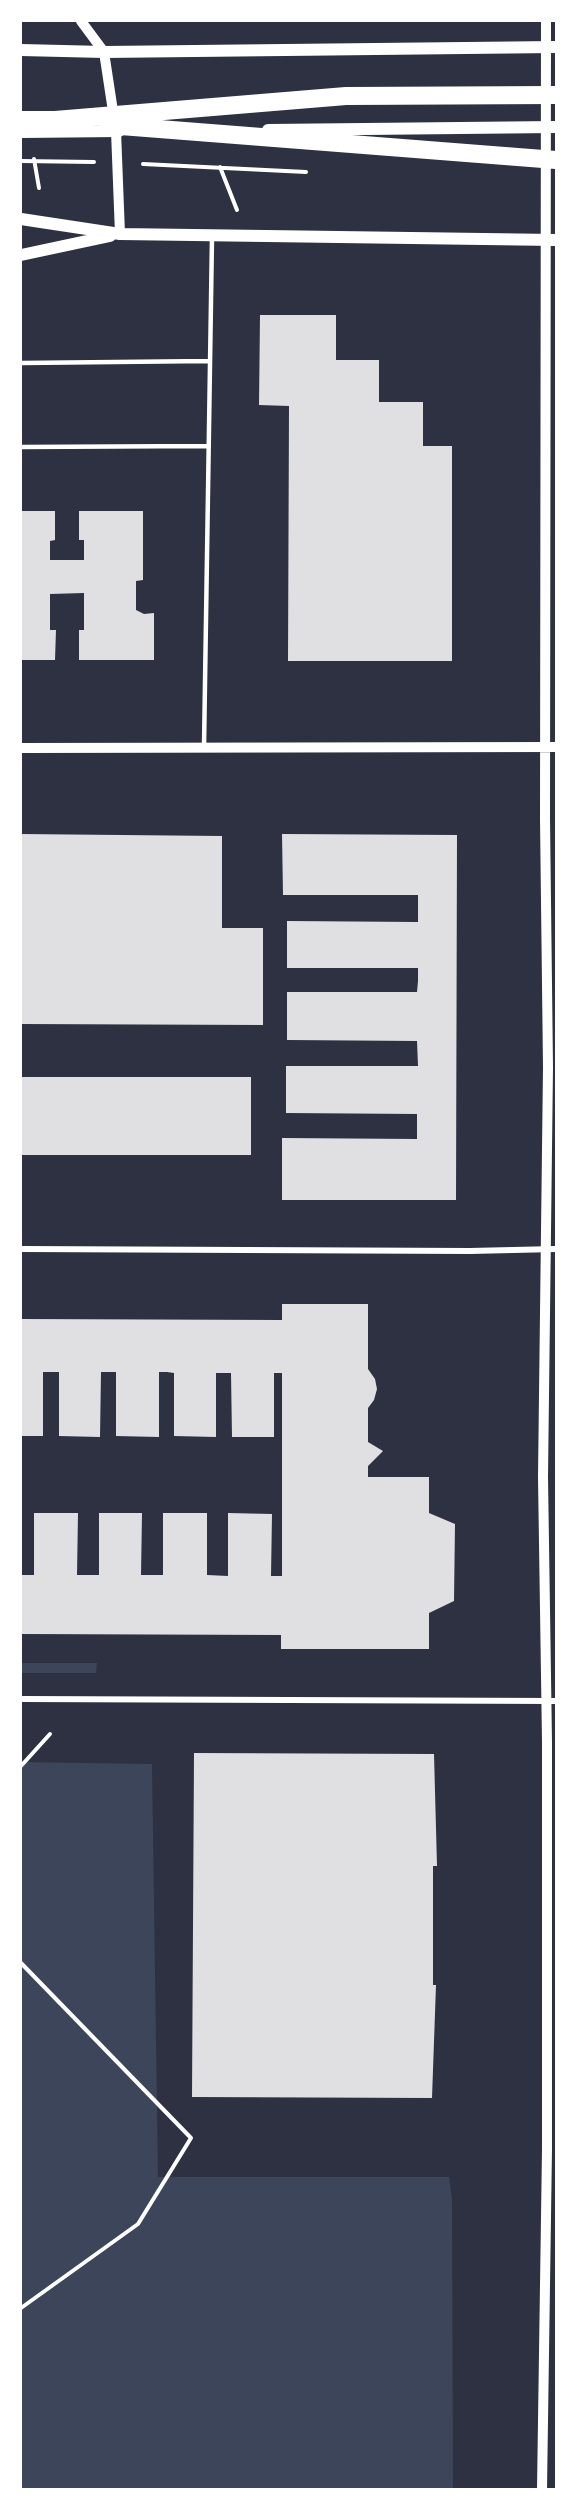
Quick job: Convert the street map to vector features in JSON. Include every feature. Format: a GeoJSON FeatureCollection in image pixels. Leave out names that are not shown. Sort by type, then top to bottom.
{"type":"FeatureCollection","features":[{"type":"Feature","properties":{"kind":"highway"},"geometry":{"type":"LineString","coordinates":[[55,120],[346,96],[556,95]]}},
{"type":"Feature","properties":{"kind":"highway"},"geometry":{"type":"LineString","coordinates":[[21,120],[55,120],[556,160]]}},
{"type":"Feature","properties":{"kind":"main road"},"geometry":{"type":"LineString","coordinates":[[21,50],[104,52],[551,46]]}},
{"type":"Feature","properties":{"kind":"main road"},"geometry":{"type":"LineString","coordinates":[[21,132],[551,126]]}},
{"type":"Feature","properties":{"kind":"main road"},"geometry":{"type":"LineString","coordinates":[[21,219],[120,234],[551,240]]}},
{"type":"Feature","properties":{"kind":"main road"},"geometry":{"type":"LineString","coordinates":[[21,255],[120,234]]}},
{"type":"Feature","properties":{"kind":"street"},"geometry":{"type":"LineString","coordinates":[[81,21],[104,52],[119,163],[120,234]]}},
{"type":"Feature","properties":{"kind":"street"},"geometry":{"type":"LineString","coordinates":[[542,2489],[552,2149],[551,1701],[543,1478],[551,1249],[548,1067],[551,747],[551,46],[546,21]]}},
{"type":"Feature","properties":{"kind":"street"},"geometry":{"type":"LineString","coordinates":[[21,748],[551,747]]}},
{"type":"Feature","properties":{"kind":"street"},"geometry":{"type":"LineString","coordinates":[[21,1249],[446,1251],[551,1249]]}},
{"type":"Feature","properties":{"kind":"street"},"geometry":{"type":"LineString","coordinates":[[21,1699],[551,1701]]}},
{"type":"Feature","properties":{"kind":"lane"},"geometry":{"type":"LineString","coordinates":[[204,747],[212,236]]}},
{"type":"Feature","properties":{"kind":"lane"},"geometry":{"type":"LineString","coordinates":[[21,363],[210,361]]}},
{"type":"Feature","properties":{"kind":"lane"},"geometry":{"type":"LineString","coordinates":[[21,447],[208,446]]}},
{"type":"Feature","properties":{"kind":"path"},"geometry":{"type":"LineString","coordinates":[[33,150],[39,188]]}},
{"type":"Feature","properties":{"kind":"path"},"geometry":{"type":"LineString","coordinates":[[216,158],[238,212]]}},
{"type":"Feature","properties":{"kind":"path"},"geometry":{"type":"LineString","coordinates":[[21,161],[119,163]]}},
{"type":"Feature","properties":{"kind":"path"},"geometry":{"type":"LineString","coordinates":[[21,1766],[50,1734]]}},
{"type":"Feature","properties":{"kind":"path"},"geometry":{"type":"LineString","coordinates":[[21,1963],[191,2138],[138,2224],[21,2308]]}},
{"type":"Feature","properties":{"kind":"shaded area"},"geometry":{"type":"Polygon","coordinates":[[[21,1663],[97,1663],[96,1673],[21,1673],[21,1663]]]}},
{"type":"Feature","properties":{"kind":"shaded area"},"geometry":{"type":"Polygon","coordinates":[[[21,1762],[152,1764],[158,2177],[449,2177],[452,2199],[453,2489],[21,2489],[21,1762]]]}},
{"type":"Feature","properties":{"kind":"building"},"geometry":{"type":"Polygon","coordinates":[[[260,315],[336,315],[336,360],[379,360],[379,402],[423,402],[423,446],[452,446],[452,661],[288,661],[289,406],[259,405],[260,315]]]}},
{"type":"Feature","properties":{"kind":"building"},"geometry":{"type":"Polygon","coordinates":[[[21,511],[55,511],[55,540],[50,541],[50,560],[84,560],[84,540],[79,540],[79,511],[143,511],[143,580],[136,581],[136,610],[144,614],[154,613],[154,660],[79,660],[79,630],[84,630],[84,593],[50,594],[50,630],[56,630],[55,660],[21,660],[21,511]]]}},
{"type":"Feature","properties":{"kind":"building"},"geometry":{"type":"Polygon","coordinates":[[[21,834],[222,836],[222,928],[263,928],[263,1025],[21,1024],[21,834]]]}},
{"type":"Feature","properties":{"kind":"building"},"geometry":{"type":"Polygon","coordinates":[[[282,834],[457,835],[456,1200],[282,1200],[282,1138],[417,1139],[417,1114],[286,1113],[286,1066],[418,1066],[417,1041],[287,1040],[287,992],[417,992],[418,968],[287,968],[287,921],[418,922],[418,895],[283,895],[282,834]]]}},
{"type":"Feature","properties":{"kind":"building"},"geometry":{"type":"Polygon","coordinates":[[[21,1077],[251,1077],[251,1155],[21,1155],[21,1077]]]}},
{"type":"Feature","properties":{"kind":"building"},"geometry":{"type":"Polygon","coordinates":[[[282,1304],[368,1304],[368,1369],[375,1379],[377,1389],[374,1400],[368,1408],[368,1442],[383,1451],[368,1466],[368,1477],[429,1477],[429,1513],[455,1524],[454,1601],[429,1613],[429,1649],[281,1649],[281,1635],[21,1634],[21,1575],[34,1575],[34,1513],[78,1513],[77,1575],[99,1575],[99,1513],[142,1513],[141,1575],[163,1575],[163,1513],[207,1513],[207,1575],[228,1576],[228,1513],[272,1514],[271,1576],[282,1576],[282,1373],[274,1373],[274,1437],[232,1437],[231,1373],[216,1373],[216,1437],[174,1436],[174,1373],[167,1372],[159,1372],[159,1437],[116,1436],[116,1372],[101,1372],[100,1437],[59,1436],[59,1372],[43,1372],[43,1436],[21,1436],[21,1319],[282,1320],[282,1304]]]}},
{"type":"Feature","properties":{"kind":"building"},"geometry":{"type":"Polygon","coordinates":[[[194,1753],[434,1754],[437,1866],[433,1866],[433,1985],[436,1985],[432,2098],[192,2097],[194,1753]]]}}]}
